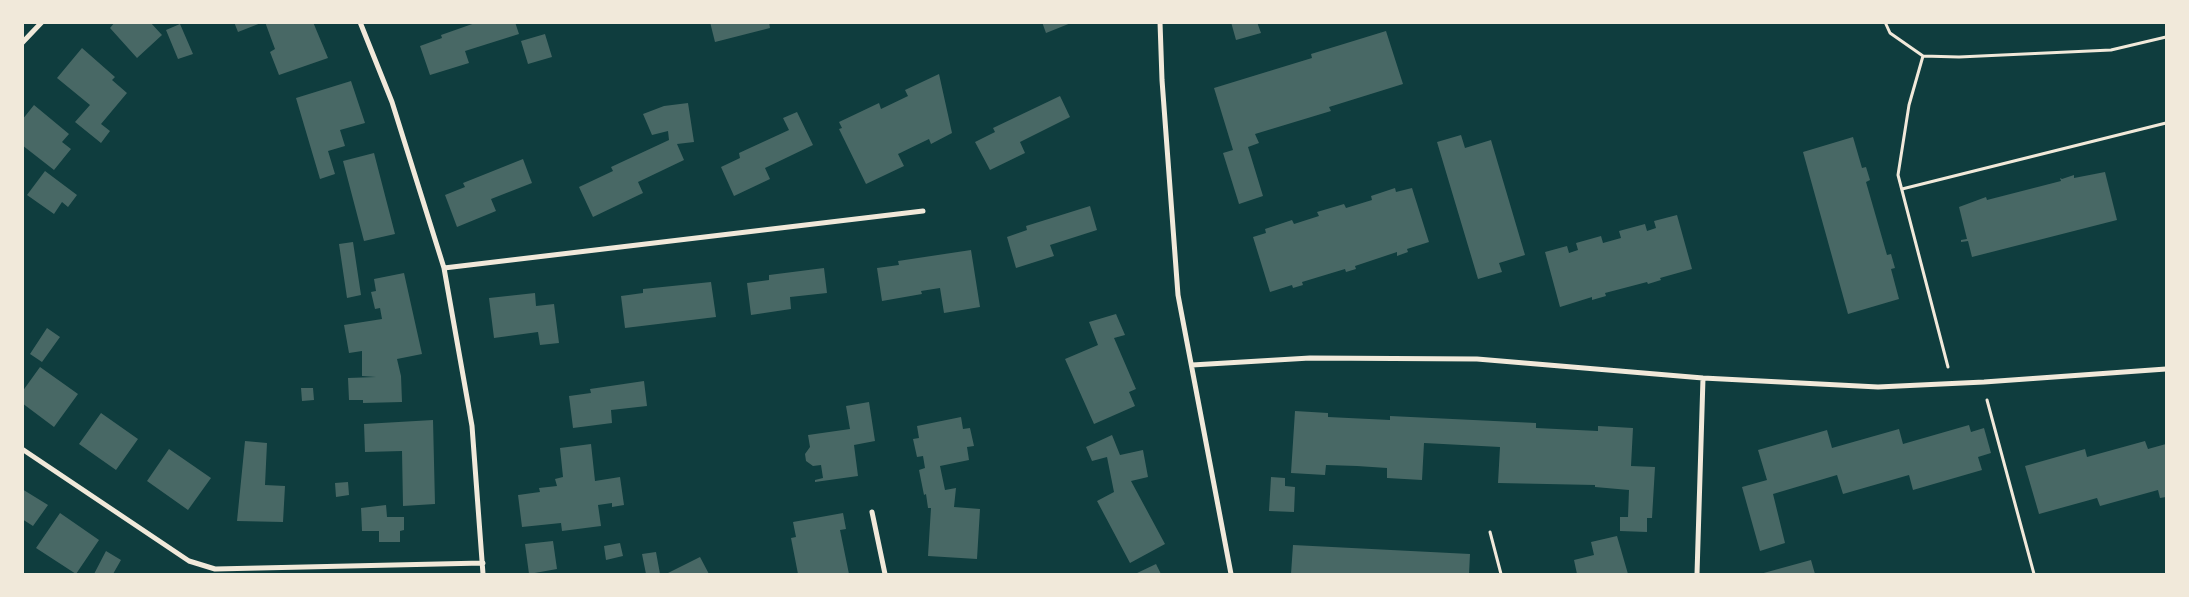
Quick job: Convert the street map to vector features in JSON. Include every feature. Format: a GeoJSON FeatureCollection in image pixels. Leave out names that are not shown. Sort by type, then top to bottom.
{"type":"FeatureCollection","features":[{"type":"Feature","properties":{"kind":"street"},"geometry":{"type":"LineString","coordinates":[[22,43],[42,22]]}},
{"type":"Feature","properties":{"kind":"street"},"geometry":{"type":"LineString","coordinates":[[360,22],[392,102],[444,268],[472,426],[483,574]]}},
{"type":"Feature","properties":{"kind":"street"},"geometry":{"type":"LineString","coordinates":[[1160,22],[1162,80],[1178,295],[1231,574]]}},
{"type":"Feature","properties":{"kind":"street"},"geometry":{"type":"LineString","coordinates":[[444,268],[923,211]]}},
{"type":"Feature","properties":{"kind":"street"},"geometry":{"type":"LineString","coordinates":[[1192,365],[1310,358],[1477,359],[1703,378],[1878,386],[1953,384],[2166,368]]}},
{"type":"Feature","properties":{"kind":"street"},"geometry":{"type":"LineString","coordinates":[[1697,574],[1703,378]]}},
{"type":"Feature","properties":{"kind":"street"},"geometry":{"type":"LineString","coordinates":[[22,449],[189,561],[215,569],[483,563]]}},
{"type":"Feature","properties":{"kind":"street"},"geometry":{"type":"LineString","coordinates":[[872,512],[885,574]]}},
{"type":"Feature","properties":{"kind":"path"},"geometry":{"type":"LineString","coordinates":[[1885,22],[1890,33],[1923,56],[1959,57],[2111,50],[2166,37]]}},
{"type":"Feature","properties":{"kind":"path"},"geometry":{"type":"LineString","coordinates":[[1923,56],[1909,105],[1898,175],[1953,384]]}},
{"type":"Feature","properties":{"kind":"path"},"geometry":{"type":"LineString","coordinates":[[1902,189],[2166,123]]}},
{"type":"Feature","properties":{"kind":"path"},"geometry":{"type":"LineString","coordinates":[[1984,382],[1989,414],[2034,574]]}},
{"type":"Feature","properties":{"kind":"path"},"geometry":{"type":"LineString","coordinates":[[1490,532],[1501,574]]}},
{"type":"Feature","properties":{"kind":"building"},"geometry":{"type":"Polygon","coordinates":[[[115,22],[150,22],[162,35],[137,58],[110,28],[115,22]]]}},
{"type":"Feature","properties":{"kind":"building"},"geometry":{"type":"Polygon","coordinates":[[[234,22],[261,22],[261,23],[238,32],[234,22]]]}},
{"type":"Feature","properties":{"kind":"building"},"geometry":{"type":"Polygon","coordinates":[[[265,22],[313,22],[328,58],[279,75],[270,52],[275,49],[265,22]]]}},
{"type":"Feature","properties":{"kind":"building"},"geometry":{"type":"Polygon","coordinates":[[[478,22],[515,22],[519,34],[465,51],[469,63],[430,75],[420,46],[442,38],[441,35],[478,22]]]}},
{"type":"Feature","properties":{"kind":"building"},"geometry":{"type":"Polygon","coordinates":[[[710,22],[769,22],[770,28],[715,42],[710,22]]]}},
{"type":"Feature","properties":{"kind":"building"},"geometry":{"type":"Polygon","coordinates":[[[1042,22],[1071,22],[1071,23],[1046,33],[1042,22]]]}},
{"type":"Feature","properties":{"kind":"building"},"geometry":{"type":"Polygon","coordinates":[[[1231,22],[1257,22],[1261,33],[1236,40],[1231,22]]]}},
{"type":"Feature","properties":{"kind":"building"},"geometry":{"type":"Polygon","coordinates":[[[180,24],[193,54],[178,59],[166,30],[180,24]]]}},
{"type":"Feature","properties":{"kind":"building"},"geometry":{"type":"Polygon","coordinates":[[[1386,31],[1403,84],[1329,107],[1331,111],[1255,134],[1259,143],[1248,147],[1263,196],[1239,204],[1223,153],[1233,150],[1214,88],[1312,58],[1311,54],[1386,31]]]}},
{"type":"Feature","properties":{"kind":"building"},"geometry":{"type":"Polygon","coordinates":[[[545,34],[552,57],[528,64],[521,41],[545,34]]]}},
{"type":"Feature","properties":{"kind":"building"},"geometry":{"type":"Polygon","coordinates":[[[82,48],[115,77],[112,80],[127,93],[101,124],[110,131],[101,143],[75,122],[90,105],[57,78],[82,48]]]}},
{"type":"Feature","properties":{"kind":"building"},"geometry":{"type":"Polygon","coordinates":[[[939,74],[952,133],[931,144],[929,139],[898,154],[904,166],[866,184],[839,129],[842,128],[839,122],[879,103],[881,109],[908,96],[905,90],[939,74]]]}},
{"type":"Feature","properties":{"kind":"building"},"geometry":{"type":"Polygon","coordinates":[[[351,81],[365,123],[340,130],[345,146],[328,151],[335,174],[320,179],[296,98],[351,81]]]}},
{"type":"Feature","properties":{"kind":"building"},"geometry":{"type":"Polygon","coordinates":[[[1060,96],[1070,117],[1020,142],[1025,153],[990,170],[975,142],[995,132],[993,128],[1060,96]]]}},
{"type":"Feature","properties":{"kind":"building"},"geometry":{"type":"Polygon","coordinates":[[[688,103],[694,142],[677,144],[684,160],[638,182],[643,193],[593,217],[579,187],[613,171],[611,167],[669,140],[668,131],[652,135],[643,114],[664,106],[688,103]]]}},
{"type":"Feature","properties":{"kind":"building"},"geometry":{"type":"Polygon","coordinates":[[[34,105],[69,134],[62,142],[71,149],[54,170],[22,145],[22,120],[34,105]]]}},
{"type":"Feature","properties":{"kind":"building"},"geometry":{"type":"Polygon","coordinates":[[[797,112],[813,145],[765,168],[770,179],[734,196],[721,167],[740,158],[739,153],[789,130],[783,118],[797,112]]]}},
{"type":"Feature","properties":{"kind":"building"},"geometry":{"type":"Polygon","coordinates":[[[1461,135],[1465,148],[1491,140],[1525,255],[1499,263],[1502,272],[1478,279],[1437,142],[1461,135]]]}},
{"type":"Feature","properties":{"kind":"building"},"geometry":{"type":"Polygon","coordinates":[[[1853,137],[1862,168],[1866,167],[1870,180],[1866,182],[1887,255],[1891,254],[1895,268],[1891,269],[1899,299],[1848,314],[1803,152],[1853,137]]]}},
{"type":"Feature","properties":{"kind":"building"},"geometry":{"type":"Polygon","coordinates":[[[374,153],[395,234],[364,241],[343,161],[374,153]]]}},
{"type":"Feature","properties":{"kind":"building"},"geometry":{"type":"Polygon","coordinates":[[[523,159],[532,183],[491,199],[496,211],[457,227],[445,195],[465,187],[463,183],[523,159]]]}},
{"type":"Feature","properties":{"kind":"building"},"geometry":{"type":"Polygon","coordinates":[[[45,171],[77,195],[68,207],[62,202],[54,214],[27,195],[45,171]]]}},
{"type":"Feature","properties":{"kind":"building"},"geometry":{"type":"Polygon","coordinates":[[[2105,172],[2117,220],[1972,257],[1968,241],[1961,242],[1961,240],[1967,239],[1959,207],[1986,197],[1987,200],[2061,181],[2060,178],[2074,175],[2074,178],[2105,172]]]}},
{"type":"Feature","properties":{"kind":"building"},"geometry":{"type":"Polygon","coordinates":[[[1395,188],[1396,192],[1412,188],[1429,242],[1407,249],[1408,252],[1397,256],[1397,252],[1355,266],[1356,269],[1346,272],[1345,269],[1302,282],[1303,285],[1293,288],[1292,285],[1270,292],[1253,237],[1266,233],[1265,229],[1292,220],[1294,224],[1319,216],[1317,212],[1344,204],[1346,208],[1372,200],[1371,196],[1395,188]]]}},
{"type":"Feature","properties":{"kind":"building"},"geometry":{"type":"Polygon","coordinates":[[[1090,206],[1097,230],[1050,245],[1054,256],[1016,268],[1007,237],[1027,230],[1026,226],[1090,206]]]}},
{"type":"Feature","properties":{"kind":"building"},"geometry":{"type":"Polygon","coordinates":[[[1677,215],[1692,269],[1660,278],[1661,280],[1648,284],[1647,282],[1605,293],[1606,296],[1592,300],[1592,297],[1560,307],[1545,252],[1567,246],[1569,253],[1578,250],[1576,243],[1601,236],[1603,243],[1621,238],[1619,231],[1645,224],[1647,231],[1656,228],[1654,221],[1677,215]]]}},
{"type":"Feature","properties":{"kind":"building"},"geometry":{"type":"Polygon","coordinates":[[[353,242],[361,295],[347,298],[339,244],[353,242]]]}},
{"type":"Feature","properties":{"kind":"building"},"geometry":{"type":"Polygon","coordinates":[[[971,250],[980,307],[944,313],[940,288],[921,291],[922,294],[882,301],[877,268],[899,265],[898,261],[971,250]]]}},
{"type":"Feature","properties":{"kind":"building"},"geometry":{"type":"Polygon","coordinates":[[[824,268],[827,293],[790,297],[791,309],[751,315],[747,283],[769,280],[769,275],[824,268]]]}},
{"type":"Feature","properties":{"kind":"building"},"geometry":{"type":"Polygon","coordinates":[[[404,273],[422,354],[397,359],[401,376],[402,402],[363,403],[363,400],[349,400],[348,378],[376,377],[362,376],[362,351],[349,353],[344,325],[382,319],[380,308],[375,309],[371,292],[376,291],[374,279],[404,273]]]}},
{"type":"Feature","properties":{"kind":"building"},"geometry":{"type":"Polygon","coordinates":[[[711,282],[716,317],[625,328],[621,296],[643,293],[643,289],[711,282]]]}},
{"type":"Feature","properties":{"kind":"building"},"geometry":{"type":"Polygon","coordinates":[[[535,293],[536,306],[554,304],[559,343],[540,345],[538,332],[494,338],[489,298],[535,293]]]}},
{"type":"Feature","properties":{"kind":"building"},"geometry":{"type":"Polygon","coordinates":[[[1116,314],[1125,335],[1114,338],[1136,389],[1129,392],[1135,406],[1094,424],[1065,359],[1098,345],[1089,322],[1116,314]]]}},
{"type":"Feature","properties":{"kind":"building"},"geometry":{"type":"Polygon","coordinates":[[[47,328],[60,337],[42,362],[30,354],[47,328]]]}},
{"type":"Feature","properties":{"kind":"building"},"geometry":{"type":"Polygon","coordinates":[[[40,367],[78,394],[54,427],[22,403],[22,392],[40,367]]]}},
{"type":"Feature","properties":{"kind":"building"},"geometry":{"type":"Polygon","coordinates":[[[644,381],[647,406],[611,410],[612,423],[573,428],[569,396],[591,393],[590,389],[644,381]]]}},
{"type":"Feature","properties":{"kind":"building"},"geometry":{"type":"Polygon","coordinates":[[[301,388],[313,388],[314,400],[302,401],[301,388]]]}},
{"type":"Feature","properties":{"kind":"building"},"geometry":{"type":"Polygon","coordinates":[[[869,402],[875,441],[854,445],[858,476],[815,482],[815,480],[823,478],[821,465],[813,466],[806,461],[805,454],[810,447],[808,435],[850,429],[846,406],[869,402]]]}},
{"type":"Feature","properties":{"kind":"building"},"geometry":{"type":"Polygon","coordinates":[[[1295,411],[1328,413],[1328,417],[1390,420],[1390,416],[1536,423],[1536,428],[1598,431],[1598,426],[1633,428],[1631,466],[1655,467],[1652,518],[1647,518],[1647,532],[1620,531],[1620,517],[1628,517],[1629,490],[1595,487],[1595,485],[1498,483],[1500,447],[1424,443],[1422,480],[1387,478],[1387,468],[1357,466],[1326,465],[1325,475],[1291,473],[1295,411]]]}},
{"type":"Feature","properties":{"kind":"building"},"geometry":{"type":"Polygon","coordinates":[[[101,413],[138,439],[116,470],[79,444],[101,413]]]}},
{"type":"Feature","properties":{"kind":"building"},"geometry":{"type":"Polygon","coordinates":[[[961,417],[963,429],[970,428],[974,446],[967,447],[969,460],[940,466],[945,490],[956,488],[954,507],[980,509],[977,559],[928,556],[931,508],[928,508],[919,470],[925,468],[923,456],[917,457],[913,439],[919,438],[917,426],[961,417]]]}},
{"type":"Feature","properties":{"kind":"building"},"geometry":{"type":"Polygon","coordinates":[[[433,420],[435,504],[403,506],[402,451],[365,452],[364,424],[433,420]]]}},
{"type":"Feature","properties":{"kind":"building"},"geometry":{"type":"Polygon","coordinates":[[[1969,425],[1971,432],[1984,428],[1991,453],[1978,457],[1982,470],[1913,490],[1909,475],[1843,494],[1837,475],[1773,494],[1785,543],[1760,551],[1742,487],[1767,480],[1758,450],[1827,430],[1832,448],[1899,429],[1903,444],[1969,425]]]}},
{"type":"Feature","properties":{"kind":"building"},"geometry":{"type":"Polygon","coordinates":[[[1112,435],[1120,455],[1143,450],[1148,477],[1131,481],[1165,544],[1130,563],[1097,501],[1114,492],[1107,457],[1092,461],[1086,447],[1112,435]]]}},
{"type":"Feature","properties":{"kind":"building"},"geometry":{"type":"Polygon","coordinates":[[[245,441],[267,443],[265,485],[285,486],[283,522],[237,521],[245,441]]]}},
{"type":"Feature","properties":{"kind":"building"},"geometry":{"type":"Polygon","coordinates":[[[2145,441],[2148,449],[2166,444],[2166,497],[2160,498],[2158,490],[2100,506],[2097,498],[2039,514],[2025,466],[2085,449],[2087,457],[2145,441]]]}},
{"type":"Feature","properties":{"kind":"building"},"geometry":{"type":"Polygon","coordinates":[[[591,444],[595,481],[620,477],[624,505],[612,507],[612,503],[598,505],[601,526],[562,531],[561,523],[522,527],[518,495],[540,492],[539,488],[557,486],[555,479],[563,477],[560,448],[591,444]]]}},
{"type":"Feature","properties":{"kind":"building"},"geometry":{"type":"Polygon","coordinates":[[[169,449],[211,478],[188,510],[147,481],[169,449]]]}},
{"type":"Feature","properties":{"kind":"building"},"geometry":{"type":"Polygon","coordinates":[[[1271,477],[1285,478],[1285,486],[1295,487],[1294,512],[1269,511],[1271,477]]]}},
{"type":"Feature","properties":{"kind":"building"},"geometry":{"type":"Polygon","coordinates":[[[348,482],[349,495],[336,497],[335,483],[348,482]]]}},
{"type":"Feature","properties":{"kind":"building"},"geometry":{"type":"Polygon","coordinates":[[[22,489],[48,505],[33,526],[22,519],[22,489]]]}},
{"type":"Feature","properties":{"kind":"building"},"geometry":{"type":"Polygon","coordinates":[[[386,505],[387,517],[404,517],[404,530],[400,531],[400,542],[379,542],[379,531],[362,531],[361,508],[386,505]]]}},
{"type":"Feature","properties":{"kind":"building"},"geometry":{"type":"Polygon","coordinates":[[[60,513],[99,540],[76,574],[36,548],[60,513]]]}},
{"type":"Feature","properties":{"kind":"building"},"geometry":{"type":"Polygon","coordinates":[[[843,513],[846,529],[840,530],[849,574],[798,574],[791,538],[796,537],[793,522],[843,513]]]}},
{"type":"Feature","properties":{"kind":"building"},"geometry":{"type":"Polygon","coordinates":[[[1617,536],[1628,574],[1577,574],[1574,560],[1594,555],[1591,542],[1617,536]]]}},
{"type":"Feature","properties":{"kind":"building"},"geometry":{"type":"Polygon","coordinates":[[[553,541],[557,569],[529,574],[525,544],[553,541]]]}},
{"type":"Feature","properties":{"kind":"building"},"geometry":{"type":"Polygon","coordinates":[[[620,543],[623,556],[606,560],[604,546],[620,543]]]}},
{"type":"Feature","properties":{"kind":"building"},"geometry":{"type":"Polygon","coordinates":[[[1293,545],[1470,554],[1469,574],[1291,574],[1293,545]]]}},
{"type":"Feature","properties":{"kind":"building"},"geometry":{"type":"Polygon","coordinates":[[[106,551],[121,560],[113,574],[94,574],[106,551]]]}},
{"type":"Feature","properties":{"kind":"building"},"geometry":{"type":"Polygon","coordinates":[[[656,552],[660,574],[646,574],[642,554],[656,552]]]}},
{"type":"Feature","properties":{"kind":"building"},"geometry":{"type":"Polygon","coordinates":[[[700,557],[709,574],[666,574],[700,557]]]}},
{"type":"Feature","properties":{"kind":"building"},"geometry":{"type":"Polygon","coordinates":[[[1811,560],[1815,574],[1760,574],[1811,560]]]}},
{"type":"Feature","properties":{"kind":"building"},"geometry":{"type":"Polygon","coordinates":[[[1156,564],[1161,574],[1135,574],[1156,564]]]}}]}
